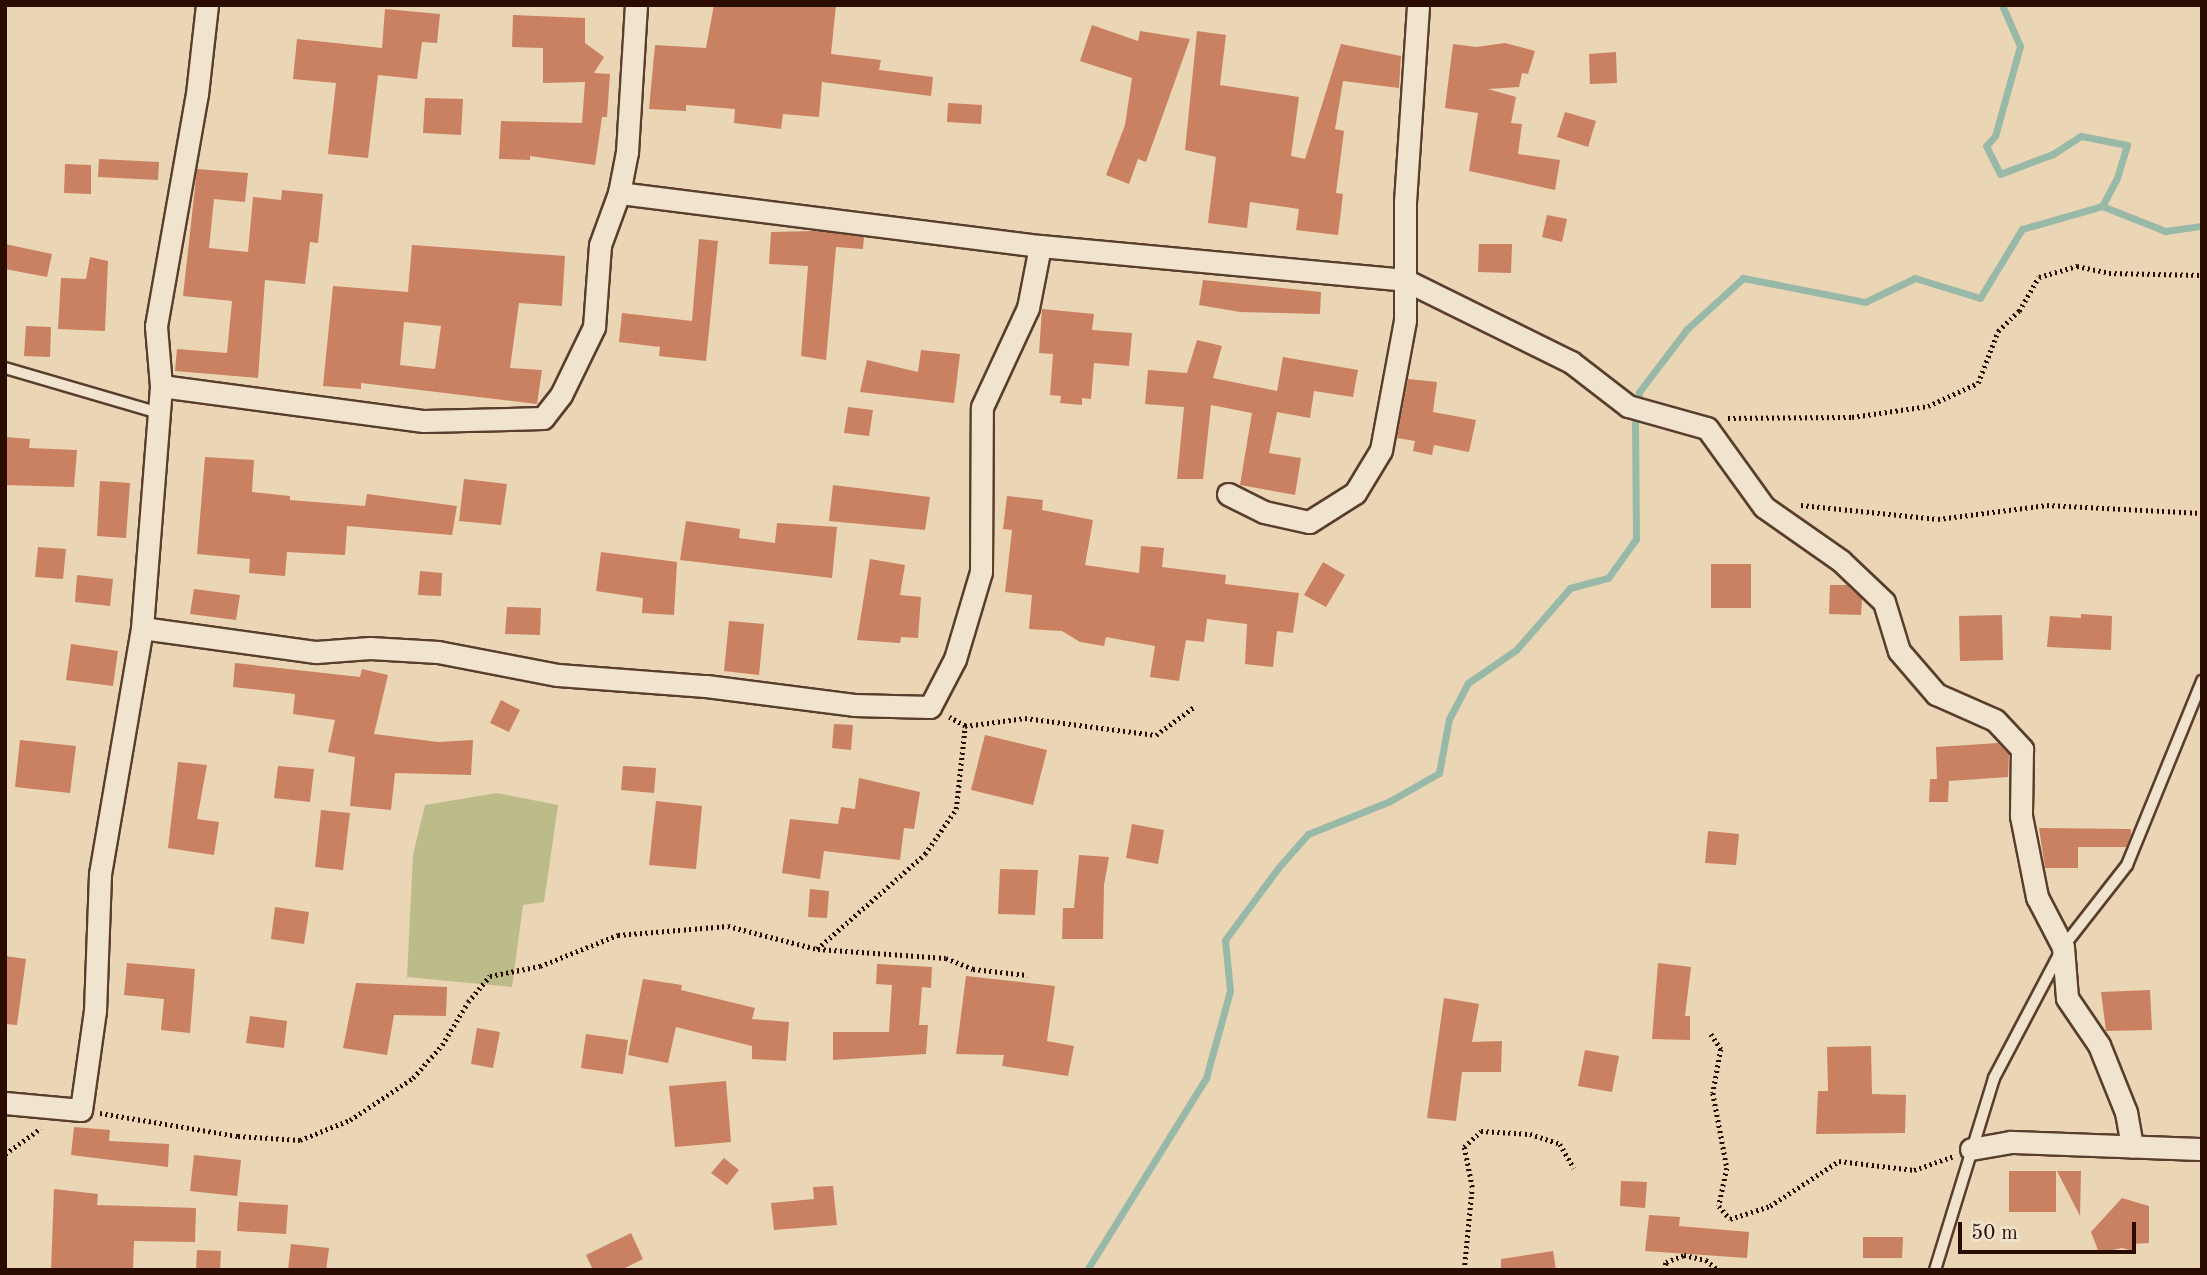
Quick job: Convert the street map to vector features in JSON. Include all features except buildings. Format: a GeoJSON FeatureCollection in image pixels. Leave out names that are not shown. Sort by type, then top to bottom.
{"type":"FeatureCollection","features":[{"type":"Feature","properties":{"kind":"street"},"geometry":{"type":"LineString","coordinates":[[5,1103],[74,1109],[95,1011],[100,874],[142,628],[161,386],[156,326],[197,94],[207,5]]}},
{"type":"Feature","properties":{"kind":"street"},"geometry":{"type":"LineString","coordinates":[[161,386],[424,421],[543,418],[561,395],[594,327],[600,245],[620,193],[627,152],[636,5]]}},
{"type":"Feature","properties":{"kind":"street"},"geometry":{"type":"LineString","coordinates":[[1228,494],[1264,512],[1309,522],[1355,493],[1381,450],[1405,320],[1405,202],[1418,5]]}},
{"type":"Feature","properties":{"kind":"street"},"geometry":{"type":"LineString","coordinates":[[620,193],[1040,246],[1405,280],[1571,362],[1628,407],[1707,428],[1764,507],[1841,561],[1884,602],[1899,651],[1936,694],[1995,720],[2022,748],[2021,816],[2035,884],[2063,947],[2067,998],[2099,1045],[2126,1112],[2132,1146]]}},
{"type":"Feature","properties":{"kind":"street"},"geometry":{"type":"LineString","coordinates":[[142,628],[316,652],[369,648],[438,652],[558,675],[706,686],[854,705],[930,707],[955,659],[981,572],[982,407],[1028,308],[1040,246]]}},
{"type":"Feature","properties":{"kind":"street"},"geometry":{"type":"LineString","coordinates":[[1971,1149],[2011,1142],[2202,1149]]}},
{"type":"Feature","properties":{"kind":"lane"},"geometry":{"type":"LineString","coordinates":[[5,368],[159,413]]}},
{"type":"Feature","properties":{"kind":"lane"},"geometry":{"type":"LineString","coordinates":[[1935,1270],[1994,1078],[2063,947],[2127,865],[2202,681]]}},
{"type":"Feature","properties":{"kind":"path"},"geometry":{"type":"LineString","coordinates":[[1720,419],[1852,417],[1928,406],[1978,383],[1998,331],[2019,311],[2039,277],[2077,266],[2109,273],[2202,275]]}},
{"type":"Feature","properties":{"kind":"path"},"geometry":{"type":"LineString","coordinates":[[1795,505],[1938,519],[2048,505],[2202,513]]}},
{"type":"Feature","properties":{"kind":"path"},"geometry":{"type":"LineString","coordinates":[[930,707],[965,726],[1025,718],[1156,735],[1194,707]]}},
{"type":"Feature","properties":{"kind":"path"},"geometry":{"type":"LineString","coordinates":[[817,949],[925,854],[956,809],[965,726]]}},
{"type":"Feature","properties":{"kind":"path"},"geometry":{"type":"LineString","coordinates":[[5,1154],[74,1109],[238,1136],[300,1140],[350,1120],[412,1078],[442,1045],[468,1002],[489,976],[540,966],[618,935],[728,926],[817,949],[946,958],[972,969],[1028,975]]}},
{"type":"Feature","properties":{"kind":"path"},"geometry":{"type":"LineString","coordinates":[[1711,1034],[1721,1049],[1713,1093],[1727,1168],[1719,1206],[1730,1219],[1770,1206],[1839,1161],[1914,1170],[1971,1149]]}},
{"type":"Feature","properties":{"kind":"path"},"geometry":{"type":"LineString","coordinates":[[1464,1270],[1472,1187],[1464,1147],[1481,1131],[1530,1134],[1560,1144],[1574,1168]]}},
{"type":"Feature","properties":{"kind":"path"},"geometry":{"type":"LineString","coordinates":[[1663,1270],[1666,1262],[1684,1255],[1706,1260],[1718,1270]]}},
{"type":"Feature","properties":{"kind":"green space"},"geometry":{"type":"Polygon","coordinates":[[[497,793],[558,805],[544,902],[523,905],[512,987],[407,977],[413,855],[425,805],[497,793]]]}},
{"type":"Feature","properties":{"kind":"waterway"},"geometry":{"type":"LineString","coordinates":[[2002,5],[2020,46],[1995,136],[1986,146],[2000,174],[2053,154],[2081,136],[2127,145],[2117,178],[2102,206]]}},
{"type":"Feature","properties":{"kind":"waterway"},"geometry":{"type":"LineString","coordinates":[[1087,1270],[1206,1078],[1230,991],[1225,940],[1278,868],[1308,834],[1390,801],[1439,773],[1449,719],[1468,683],[1516,650],[1570,588],[1608,578],[1636,539],[1635,424],[1639,392],[1687,329],[1743,278],[1865,302],[1915,278],[1980,298],[2022,229],[2102,206],[2165,231],[2202,226]]}}]}
